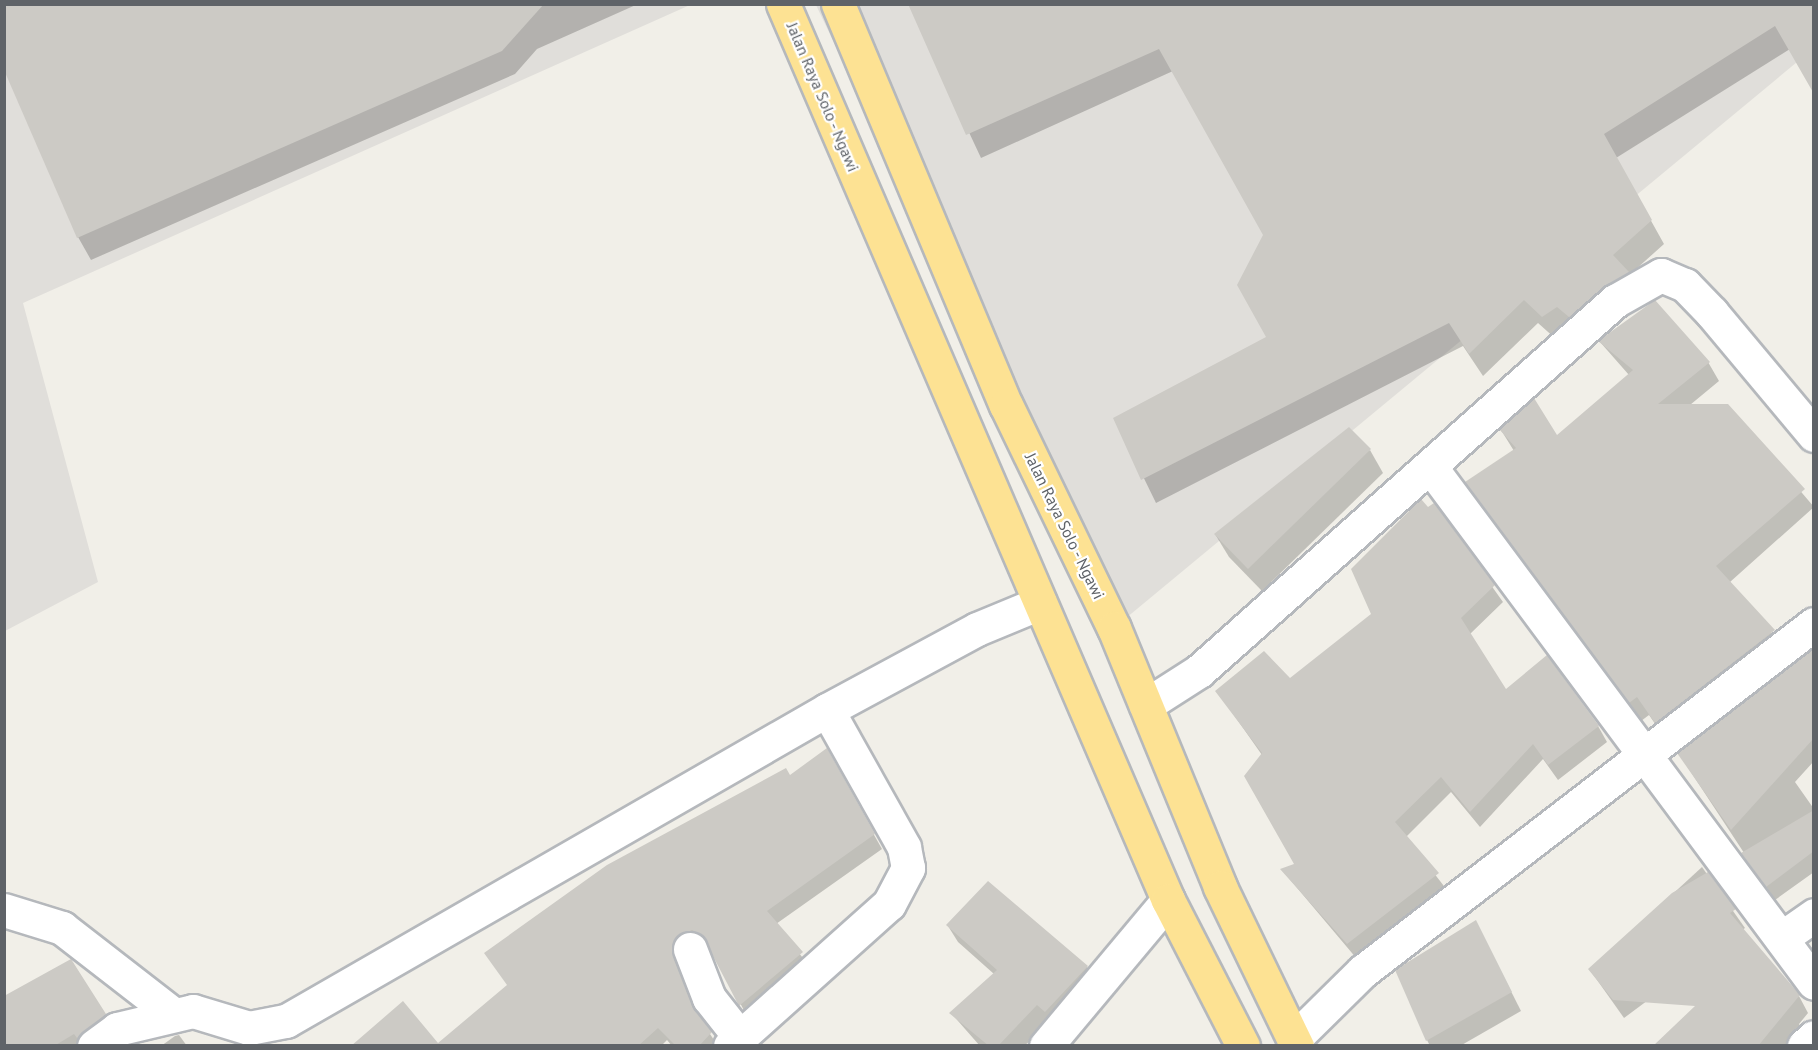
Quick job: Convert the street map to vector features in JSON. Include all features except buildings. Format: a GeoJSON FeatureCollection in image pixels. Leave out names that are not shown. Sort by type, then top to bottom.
{"type":"FeatureCollection","features":[{"type":"Feature","properties":{"kind":"highway","name":"Jalan Raya Solo - Ngawi"},"geometry":{"type":"LineString","coordinates":[[783,4],[1168,900],[1243,1046]]}},
{"type":"Feature","properties":{"kind":"highway","name":"Jalan Raya Solo - Ngawi"},"geometry":{"type":"LineString","coordinates":[[837,4],[1006,405],[1146,705],[1220,887],[1296,1042]]}},
{"type":"Feature","properties":{"kind":"street"},"geometry":{"type":"LineString","coordinates":[[1146,705],[1199,671],[1432,469],[1615,301],[1661,274],[1685,285],[1713,313],[1814,435]]}},
{"type":"Feature","properties":{"kind":"street"},"geometry":{"type":"LineString","coordinates":[[1432,469],[1783,938],[1814,983]]}},
{"type":"Feature","properties":{"kind":"street"},"geometry":{"type":"LineString","coordinates":[[94,1046],[117,1029],[193,1011],[249,1028],[286,1021],[330,1000],[516,886],[827,710],[977,629],[1040,603]]}},
{"type":"Feature","properties":{"kind":"street"},"geometry":{"type":"LineString","coordinates":[[1296,1042],[1362,971],[1814,624]]}},
{"type":"Feature","properties":{"kind":"street"},"geometry":{"type":"LineString","coordinates":[[690,949],[709,998],[735,1041],[889,904],[908,868],[904,847],[827,710]]}},
{"type":"Feature","properties":{"kind":"street"},"geometry":{"type":"LineString","coordinates":[[1046,1046],[1168,900]]}},
{"type":"Feature","properties":{"kind":"street"},"geometry":{"type":"LineString","coordinates":[[4,910],[62,928],[174,1015]]}},
{"type":"Feature","properties":{"kind":"street"},"geometry":{"type":"LineString","coordinates":[[1783,938],[1814,915]]}},
{"type":"Feature","properties":{"kind":"street"},"geometry":{"type":"LineString","coordinates":[[210,1017],[230,1046]]}},
{"type":"Feature","properties":{"kind":"street"},"geometry":{"type":"LineString","coordinates":[[1804,1046],[1814,1037]]}},
{"type":"Feature","properties":{"kind":"shaded area"},"geometry":{"type":"Polygon","coordinates":[[[1813,4],[1814,48],[1114,628],[816,5],[1813,4]]]}},
{"type":"Feature","properties":{"kind":"shaded area"},"geometry":{"type":"Polygon","coordinates":[[[5,5],[690,5],[23,303],[98,582],[5,631],[5,5]]]}}]}
